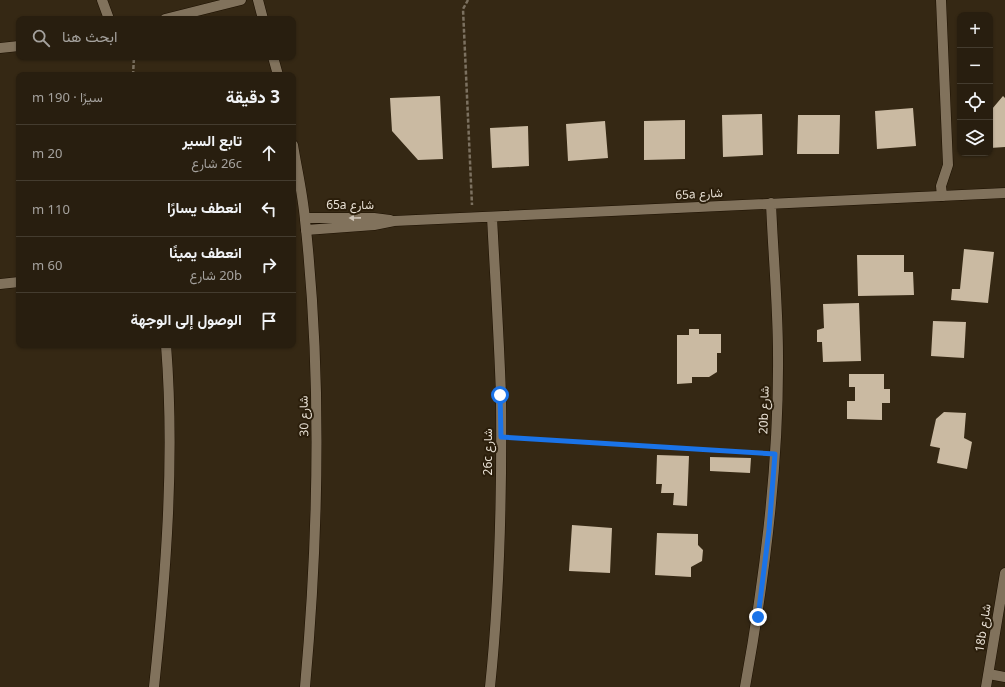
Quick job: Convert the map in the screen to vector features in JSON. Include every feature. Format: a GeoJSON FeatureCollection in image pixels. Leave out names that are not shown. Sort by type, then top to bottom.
{"type":"FeatureCollection","features":[{"type":"Feature","properties":{"kind":"street"},"geometry":{"type":"LineString","coordinates":[[102,0],[107,16]]}},
{"type":"Feature","properties":{"kind":"street"},"geometry":{"type":"LineString","coordinates":[[177,16],[242,0]]}},
{"type":"Feature","properties":{"kind":"street"},"geometry":{"type":"LineString","coordinates":[[258,0],[262,16]]}},
{"type":"Feature","properties":{"kind":"street"},"geometry":{"type":"LineString","coordinates":[[941,0],[948,165],[942,186],[942,196]]}},
{"type":"Feature","properties":{"kind":"street"},"geometry":{"type":"LineString","coordinates":[[0,48],[16,46]]}},
{"type":"Feature","properties":{"kind":"street"},"geometry":{"type":"LineString","coordinates":[[274,60],[277,72]]}},
{"type":"Feature","properties":{"kind":"street","name":"شارع 30"},"geometry":{"type":"LineString","coordinates":[[296,163],[305,218],[315,328],[318,427],[314,564],[305,687]]}},
{"type":"Feature","properties":{"kind":"street","name":"65a شارع"},"geometry":{"type":"LineString","coordinates":[[306,230],[374,225],[394,221],[1005,193]]}},
{"type":"Feature","properties":{"kind":"street","name":"20b شارع"},"geometry":{"type":"LineString","coordinates":[[746,687],[759,609],[769,530],[775,454],[778,355],[771,204]]}},
{"type":"Feature","properties":{"kind":"street","name":"26c شارع"},"geometry":{"type":"LineString","coordinates":[[490,687],[499,536],[501,437],[492,217]]}},
{"type":"Feature","properties":{"kind":"street","name":"65a شارع"},"geometry":{"type":"LineString","coordinates":[[305,218],[374,218],[394,221]]}},
{"type":"Feature","properties":{"kind":"street"},"geometry":{"type":"LineString","coordinates":[[0,284],[16,282]]}},
{"type":"Feature","properties":{"kind":"street"},"geometry":{"type":"LineString","coordinates":[[154,687],[167,548],[170,455],[166,348]]}},
{"type":"Feature","properties":{"kind":"street","name":"18b شارع"},"geometry":{"type":"LineString","coordinates":[[986,687],[1005,573]]}},
{"type":"Feature","properties":{"kind":"street"},"geometry":{"type":"LineString","coordinates":[[989,674],[1005,677]]}},
{"type":"Feature","properties":{"kind":"path"},"geometry":{"type":"LineString","coordinates":[[468,0],[463,8],[472,218]]}},
{"type":"Feature","properties":{"kind":"path"},"geometry":{"type":"LineString","coordinates":[[133,72],[134,60]]}},
{"type":"Feature","properties":{"kind":"path"},"geometry":{"type":"LineString","coordinates":[[501,437],[775,454]]}},
{"type":"Feature","properties":{"kind":"building"},"geometry":{"type":"Polygon","coordinates":[[[440,96],[443,159],[418,160],[392,131],[390,98],[440,96]]]}},
{"type":"Feature","properties":{"kind":"building"},"geometry":{"type":"Polygon","coordinates":[[[1003,96],[1005,98],[1005,147],[993,148],[993,108],[1003,96]]]}},
{"type":"Feature","properties":{"kind":"building"},"geometry":{"type":"Polygon","coordinates":[[[913,108],[916,146],[877,149],[875,111],[913,108]]]}},
{"type":"Feature","properties":{"kind":"building"},"geometry":{"type":"Polygon","coordinates":[[[762,114],[763,155],[723,157],[722,115],[762,114]]]}},
{"type":"Feature","properties":{"kind":"building"},"geometry":{"type":"Polygon","coordinates":[[[798,115],[840,115],[839,154],[797,154],[798,115]]]}},
{"type":"Feature","properties":{"kind":"building"},"geometry":{"type":"Polygon","coordinates":[[[685,120],[685,159],[644,160],[644,121],[685,120]]]}},
{"type":"Feature","properties":{"kind":"building"},"geometry":{"type":"Polygon","coordinates":[[[605,121],[608,158],[568,161],[566,124],[605,121]]]}},
{"type":"Feature","properties":{"kind":"building"},"geometry":{"type":"Polygon","coordinates":[[[528,126],[529,166],[492,168],[490,128],[528,126]]]}},
{"type":"Feature","properties":{"kind":"building"},"geometry":{"type":"Polygon","coordinates":[[[964,249],[994,252],[988,303],[951,300],[952,289],[960,289],[964,249]]]}},
{"type":"Feature","properties":{"kind":"building"},"geometry":{"type":"Polygon","coordinates":[[[857,255],[904,255],[904,272],[913,272],[914,295],[858,296],[857,255]]]}},
{"type":"Feature","properties":{"kind":"building"},"geometry":{"type":"Polygon","coordinates":[[[859,303],[861,361],[823,362],[822,342],[817,342],[817,330],[824,328],[823,304],[859,303]]]}},
{"type":"Feature","properties":{"kind":"building"},"geometry":{"type":"Polygon","coordinates":[[[933,321],[966,322],[964,358],[931,356],[933,321]]]}},
{"type":"Feature","properties":{"kind":"building"},"geometry":{"type":"Polygon","coordinates":[[[689,329],[699,329],[699,334],[721,334],[721,353],[717,353],[717,372],[709,377],[692,377],[692,383],[677,384],[677,335],[689,335],[689,329]]]}},
{"type":"Feature","properties":{"kind":"building"},"geometry":{"type":"Polygon","coordinates":[[[849,374],[884,374],[884,389],[890,389],[890,403],[882,403],[882,420],[847,419],[847,401],[855,401],[855,387],[849,387],[849,374]]]}},
{"type":"Feature","properties":{"kind":"building"},"geometry":{"type":"Polygon","coordinates":[[[944,412],[966,413],[964,438],[972,442],[967,469],[937,463],[940,448],[930,446],[936,419],[944,412]]]}},
{"type":"Feature","properties":{"kind":"building"},"geometry":{"type":"Polygon","coordinates":[[[657,455],[689,456],[687,506],[673,505],[674,493],[661,493],[662,484],[656,484],[657,455]]]}},
{"type":"Feature","properties":{"kind":"building"},"geometry":{"type":"Polygon","coordinates":[[[710,457],[751,458],[750,473],[710,471],[710,457]]]}},
{"type":"Feature","properties":{"kind":"building"},"geometry":{"type":"Polygon","coordinates":[[[572,525],[612,528],[610,573],[569,571],[572,525]]]}},
{"type":"Feature","properties":{"kind":"building"},"geometry":{"type":"Polygon","coordinates":[[[657,533],[698,534],[698,545],[703,550],[702,561],[691,567],[691,577],[655,575],[657,533]]]}},
{"type":"Feature","properties":{"kind":"route"},"geometry":{"type":"LineString","coordinates":[[500,395],[501,437],[775,454],[769,530],[758,617]]}}]}
